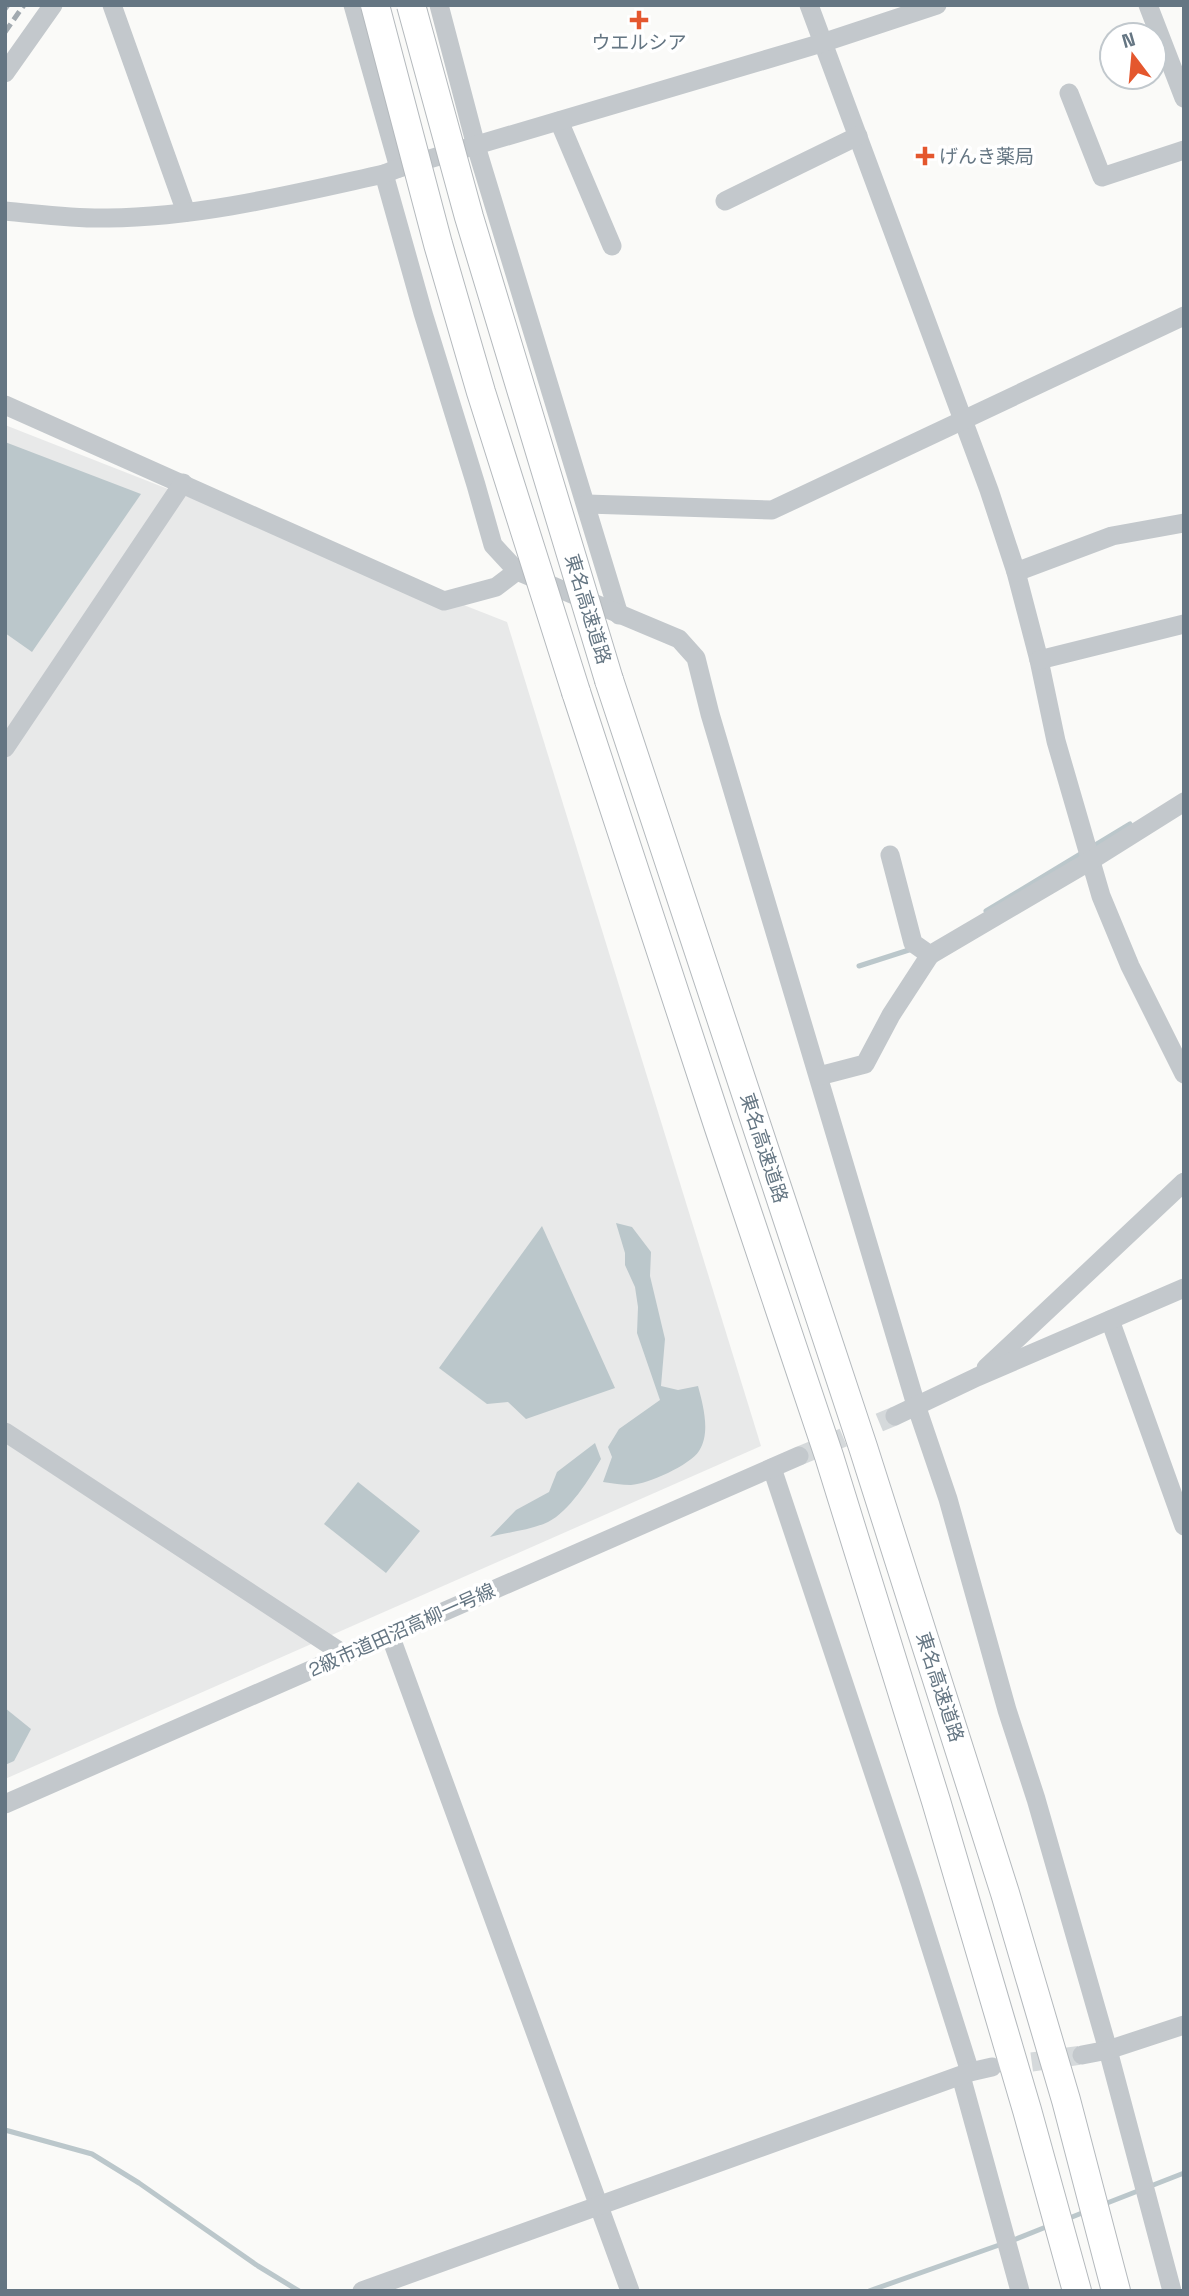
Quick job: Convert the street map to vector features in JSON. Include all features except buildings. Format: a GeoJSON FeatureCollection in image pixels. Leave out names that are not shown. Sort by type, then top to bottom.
{"type":"FeatureCollection","features":[{"type":"Feature","properties":{"kind":"highway","name":"東名高速道路"},"geometry":{"type":"LineString","coordinates":[[375,5],[445,269],[481,392],[714,1115],[829,1456],[936,1801],[1077,2291]]}},
{"type":"Feature","properties":{"kind":"highway","name":"東名高速道路"},"geometry":{"type":"LineString","coordinates":[[411,5],[473,229],[609,680],[863,1447],[1005,1893],[1066,2100],[1116,2291]]}},
{"type":"Feature","properties":{"kind":"street"},"geometry":{"type":"LineString","coordinates":[[5,73],[53,5]]}},
{"type":"Feature","properties":{"kind":"street"},"geometry":{"type":"LineString","coordinates":[[112,5],[186,212]]}},
{"type":"Feature","properties":{"kind":"street"},"geometry":{"type":"LineString","coordinates":[[353,5],[423,313],[493,545],[517,571],[679,639],[695,658],[916,1405],[948,1499],[1007,1710],[1036,1799],[1108,2050],[1172,2291]]}},
{"type":"Feature","properties":{"kind":"street"},"geometry":{"type":"LineString","coordinates":[[439,5],[476,146],[619,615]]}},
{"type":"Feature","properties":{"kind":"street"},"geometry":{"type":"LineString","coordinates":[[809,5],[963,420],[1016,572],[1039,660],[1056,741],[1101,896],[1130,966],[1184,1073]]}},
{"type":"Feature","properties":{"kind":"street"},"geometry":{"type":"LineString","coordinates":[[5,211],[107,219],[186,212],[259,201],[392,171],[822,43],[937,5]]}},
{"type":"Feature","properties":{"kind":"street"},"geometry":{"type":"LineString","coordinates":[[1148,5],[1184,98]]}},
{"type":"Feature","properties":{"kind":"street"},"geometry":{"type":"LineString","coordinates":[[1069,93],[1101,177],[1184,150]]}},
{"type":"Feature","properties":{"kind":"street"},"geometry":{"type":"LineString","coordinates":[[559,121],[612,246]]}},
{"type":"Feature","properties":{"kind":"street"},"geometry":{"type":"LineString","coordinates":[[725,201],[858,136]]}},
{"type":"Feature","properties":{"kind":"street"},"geometry":{"type":"LineString","coordinates":[[587,504],[772,510],[1184,316]]}},
{"type":"Feature","properties":{"kind":"street"},"geometry":{"type":"LineString","coordinates":[[5,405],[444,601],[496,587],[517,571]]}},
{"type":"Feature","properties":{"kind":"street"},"geometry":{"type":"LineString","coordinates":[[5,748],[183,483]]}},
{"type":"Feature","properties":{"kind":"street"},"geometry":{"type":"LineString","coordinates":[[1016,572],[1112,536],[1184,523]]}},
{"type":"Feature","properties":{"kind":"street"},"geometry":{"type":"LineString","coordinates":[[1039,660],[1184,624]]}},
{"type":"Feature","properties":{"kind":"street"},"geometry":{"type":"LineString","coordinates":[[819,1076],[865,1064],[891,1015],[930,955],[1184,802]]}},
{"type":"Feature","properties":{"kind":"street"},"geometry":{"type":"LineString","coordinates":[[890,855],[913,943],[930,955]]}},
{"type":"Feature","properties":{"kind":"street"},"geometry":{"type":"LineString","coordinates":[[977,1377],[1184,1182]]}},
{"type":"Feature","properties":{"kind":"street"},"geometry":{"type":"LineString","coordinates":[[895,1416],[977,1377],[1184,1288]]}},
{"type":"Feature","properties":{"kind":"street"},"geometry":{"type":"LineString","coordinates":[[1110,1320],[1184,1526]]}},
{"type":"Feature","properties":{"kind":"street"},"geometry":{"type":"LineString","coordinates":[[5,1432],[345,1655]]}},
{"type":"Feature","properties":{"kind":"street","name":"2級市道田沼高柳一号線"},"geometry":{"type":"LineString","coordinates":[[5,1804],[799,1456]]}},
{"type":"Feature","properties":{"kind":"street"},"geometry":{"type":"LineString","coordinates":[[772,1468],[910,1882],[965,2074],[1020,2291]]}},
{"type":"Feature","properties":{"kind":"street"},"geometry":{"type":"LineString","coordinates":[[390,1635],[629,2291]]}},
{"type":"Feature","properties":{"kind":"street"},"geometry":{"type":"LineString","coordinates":[[1082,2055],[1108,2050],[1184,2025]]}},
{"type":"Feature","properties":{"kind":"street"},"geometry":{"type":"LineString","coordinates":[[362,2291],[965,2074],[992,2067]]}},
{"type":"Feature","properties":{"kind":"shaded area"},"geometry":{"type":"Polygon","coordinates":[[[5,425],[507,622],[761,1446],[5,1779],[5,425]]]}},
{"type":"Feature","properties":{"kind":"shaded area"},"geometry":{"type":"Polygon","coordinates":[[[5,442],[141,494],[32,652],[5,633],[5,442]]]}},
{"type":"Feature","properties":{"kind":"shaded area"},"geometry":{"type":"Polygon","coordinates":[[[616,1223],[632,1227],[651,1252],[650,1276],[665,1339],[661,1386],[678,1390],[698,1386],[705,1419],[703,1444],[694,1456],[668,1473],[631,1485],[603,1482],[612,1457],[608,1447],[619,1429],[660,1400],[637,1333],[638,1307],[635,1287],[625,1265],[625,1253],[616,1223]]]}},
{"type":"Feature","properties":{"kind":"shaded area"},"geometry":{"type":"Polygon","coordinates":[[[542,1226],[615,1388],[526,1419],[508,1402],[487,1404],[439,1368],[542,1226]]]}},
{"type":"Feature","properties":{"kind":"shaded area"},"geometry":{"type":"Polygon","coordinates":[[[595,1443],[601,1459],[564,1511],[541,1525],[490,1537],[516,1510],[549,1492],[557,1472],[595,1443]]]}},
{"type":"Feature","properties":{"kind":"shaded area"},"geometry":{"type":"Polygon","coordinates":[[[358,1482],[420,1531],[386,1573],[324,1524],[358,1482]]]}},
{"type":"Feature","properties":{"kind":"shaded area"},"geometry":{"type":"Polygon","coordinates":[[[5,1708],[31,1729],[14,1761],[5,1765],[5,1708]]]}},
{"type":"Feature","properties":{"kind":"waterway"},"geometry":{"type":"LineString","coordinates":[[986,911],[1130,824]]}},
{"type":"Feature","properties":{"kind":"waterway"},"geometry":{"type":"LineString","coordinates":[[859,966],[912,949]]}},
{"type":"Feature","properties":{"kind":"waterway"},"geometry":{"type":"LineString","coordinates":[[5,2130],[92,2154],[299,2291]]}},
{"type":"Feature","properties":{"kind":"waterway"},"geometry":{"type":"LineString","coordinates":[[1102,2205],[1184,2173]]}},
{"type":"Feature","properties":{"kind":"waterway"},"geometry":{"type":"LineString","coordinates":[[1067,2219],[1087,2211]]}},
{"type":"Feature","properties":{"kind":"waterway"},"geometry":{"type":"LineString","coordinates":[[1011,2241],[1051,2225]]}},
{"type":"Feature","properties":{"kind":"waterway"},"geometry":{"type":"LineString","coordinates":[[869,2291],[1002,2244]]}},
{"type":"Feature","properties":{"kind":"tunnel"},"geometry":{"type":"LineString","coordinates":[[799,1456],[895,1416]]}},
{"type":"Feature","properties":{"kind":"tunnel"},"geometry":{"type":"LineString","coordinates":[[1003,2066],[1082,2055]]}},
{"type":"Feature","properties":{"kind":"railway"},"geometry":{"type":"LineString","coordinates":[[5,9],[8,5]]}},
{"type":"Feature","properties":{"kind":"railway"},"geometry":{"type":"LineString","coordinates":[[5,32],[24,5]]}},
{"type":"Feature","properties":{"kind":"place","name":"ウエルシア"},"geometry":{"type":"Point","coordinates":[639,20]}},
{"type":"Feature","properties":{"kind":"place","name":"げんき薬局"},"geometry":{"type":"Point","coordinates":[925,156]}}]}
